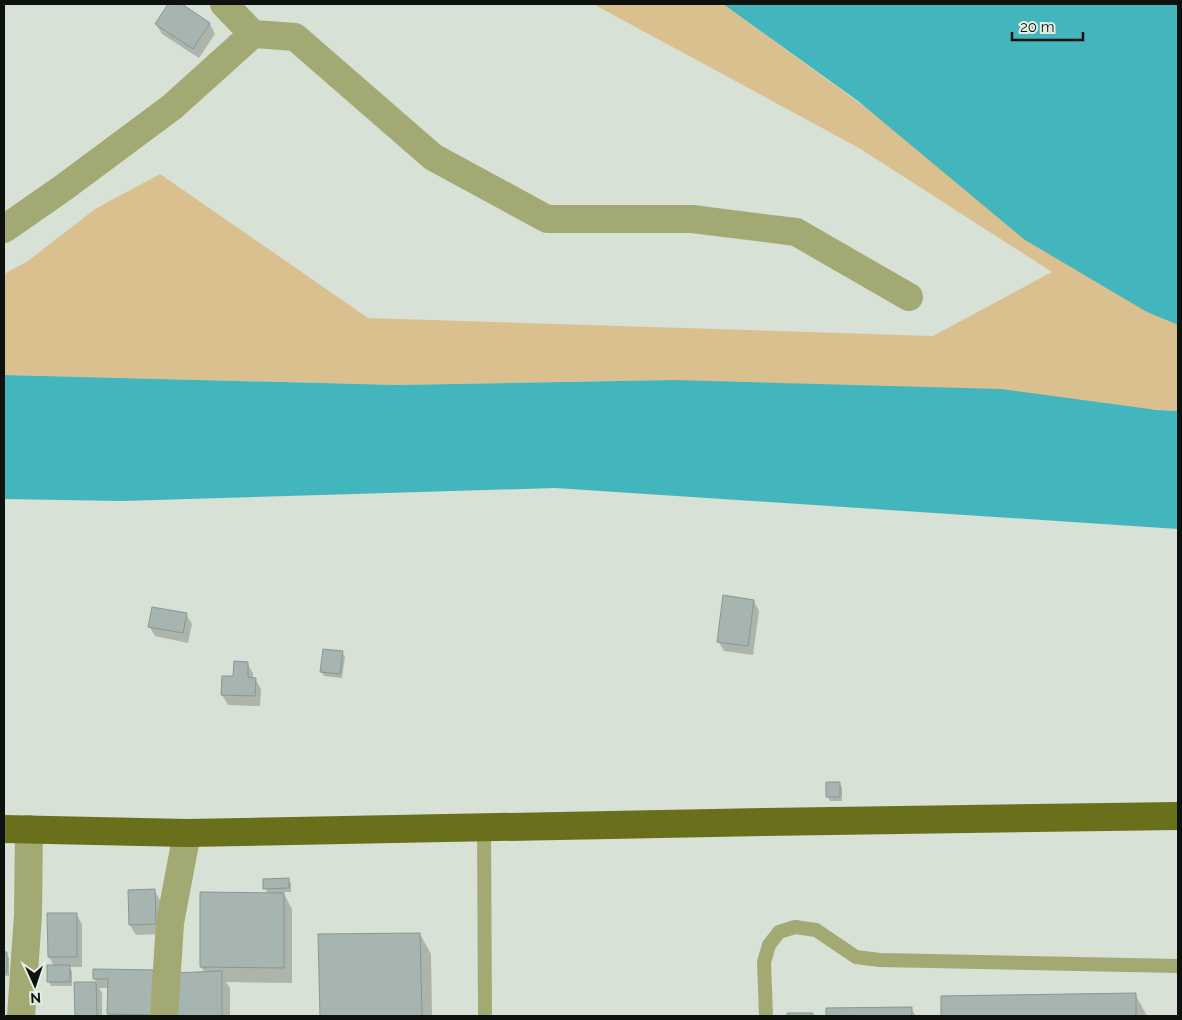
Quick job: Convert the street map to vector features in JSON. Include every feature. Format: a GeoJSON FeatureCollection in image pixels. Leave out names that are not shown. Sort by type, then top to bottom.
{"type":"FeatureCollection","features":[{"type":"Feature","properties":{"kind":"highway"},"geometry":{"type":"LineString","coordinates":[[16,829],[187,833],[1178,816]]}},
{"type":"Feature","properties":{"kind":"street"},"geometry":{"type":"LineString","coordinates":[[224,4],[253,34],[295,38],[433,157],[547,219],[692,219],[796,232],[909,297]]}},
{"type":"Feature","properties":{"kind":"street"},"geometry":{"type":"LineString","coordinates":[[4,229],[172,107],[253,34]]}},
{"type":"Feature","properties":{"kind":"street"},"geometry":{"type":"LineString","coordinates":[[16,829],[28,906],[21,1016]]}},
{"type":"Feature","properties":{"kind":"street"},"geometry":{"type":"LineString","coordinates":[[164,1016],[170,923],[187,833]]}},
{"type":"Feature","properties":{"kind":"lane"},"geometry":{"type":"LineString","coordinates":[[484,827],[485,1016]]}},
{"type":"Feature","properties":{"kind":"lane"},"geometry":{"type":"LineString","coordinates":[[766,1016],[764,962],[769,945],[779,932],[795,927],[816,930],[856,957],[880,960],[1178,966]]}},
{"type":"Feature","properties":{"kind":"shaded area"},"geometry":{"type":"Polygon","coordinates":[[[593,4],[723,4],[1147,312],[1178,325],[1178,411],[674,380],[397,385],[4,375],[4,274],[28,261],[95,209],[160,174],[368,318],[933,336],[1052,272],[859,148],[593,4]]]}},
{"type":"Feature","properties":{"kind":"water"},"geometry":{"type":"Polygon","coordinates":[[[723,4],[1178,4],[1178,325],[1147,312],[1025,240],[858,101],[723,4]]]}},
{"type":"Feature","properties":{"kind":"water"},"geometry":{"type":"Polygon","coordinates":[[[4,375],[397,385],[674,380],[1001,389],[1157,410],[1178,411],[1178,529],[555,488],[121,501],[4,499],[4,375]]]}},
{"type":"Feature","properties":{"kind":"building"},"geometry":{"type":"Polygon","coordinates":[[[168,4],[182,4],[210,23],[193,49],[155,24],[168,4]]]}},
{"type":"Feature","properties":{"kind":"building"},"geometry":{"type":"Polygon","coordinates":[[[723,595],[754,600],[748,646],[717,642],[723,595]]]}},
{"type":"Feature","properties":{"kind":"building"},"geometry":{"type":"Polygon","coordinates":[[[152,607],[187,613],[183,633],[148,627],[152,607]]]}},
{"type":"Feature","properties":{"kind":"building"},"geometry":{"type":"Polygon","coordinates":[[[323,649],[343,651],[340,674],[320,672],[323,649]]]}},
{"type":"Feature","properties":{"kind":"building"},"geometry":{"type":"Polygon","coordinates":[[[234,661],[248,662],[248,677],[256,678],[255,696],[221,695],[222,676],[233,676],[234,661]]]}},
{"type":"Feature","properties":{"kind":"building"},"geometry":{"type":"Polygon","coordinates":[[[826,782],[840,782],[840,797],[826,797],[826,782]]]}},
{"type":"Feature","properties":{"kind":"building"},"geometry":{"type":"Polygon","coordinates":[[[289,878],[289,888],[263,889],[263,879],[289,878]]]}},
{"type":"Feature","properties":{"kind":"building"},"geometry":{"type":"Polygon","coordinates":[[[155,889],[156,924],[129,925],[128,890],[155,889]]]}},
{"type":"Feature","properties":{"kind":"building"},"geometry":{"type":"Polygon","coordinates":[[[200,892],[284,893],[284,968],[200,967],[200,892]]]}},
{"type":"Feature","properties":{"kind":"building"},"geometry":{"type":"Polygon","coordinates":[[[47,913],[77,913],[77,957],[48,957],[47,913]]]}},
{"type":"Feature","properties":{"kind":"building"},"geometry":{"type":"Polygon","coordinates":[[[420,933],[422,1016],[320,1016],[318,934],[420,933]]]}},
{"type":"Feature","properties":{"kind":"building"},"geometry":{"type":"Polygon","coordinates":[[[4,952],[7,952],[7,972],[4,972],[4,952]]]}},
{"type":"Feature","properties":{"kind":"building"},"geometry":{"type":"Polygon","coordinates":[[[47,965],[70,965],[70,982],[47,982],[47,965]]]}},
{"type":"Feature","properties":{"kind":"building"},"geometry":{"type":"Polygon","coordinates":[[[93,969],[158,970],[157,1015],[107,1014],[108,979],[93,979],[93,969]]]}},
{"type":"Feature","properties":{"kind":"building"},"geometry":{"type":"Polygon","coordinates":[[[222,971],[222,1016],[173,1016],[172,973],[222,971]]]}},
{"type":"Feature","properties":{"kind":"building"},"geometry":{"type":"Polygon","coordinates":[[[74,982],[96,982],[97,1016],[75,1016],[74,982]]]}},
{"type":"Feature","properties":{"kind":"building"},"geometry":{"type":"Polygon","coordinates":[[[1136,993],[1136,1016],[941,1016],[941,996],[1136,993]]]}},
{"type":"Feature","properties":{"kind":"building"},"geometry":{"type":"Polygon","coordinates":[[[912,1007],[912,1016],[826,1016],[826,1008],[912,1007]]]}},
{"type":"Feature","properties":{"kind":"building"},"geometry":{"type":"Polygon","coordinates":[[[787,1013],[813,1013],[813,1016],[787,1016],[787,1013]]]}}]}
